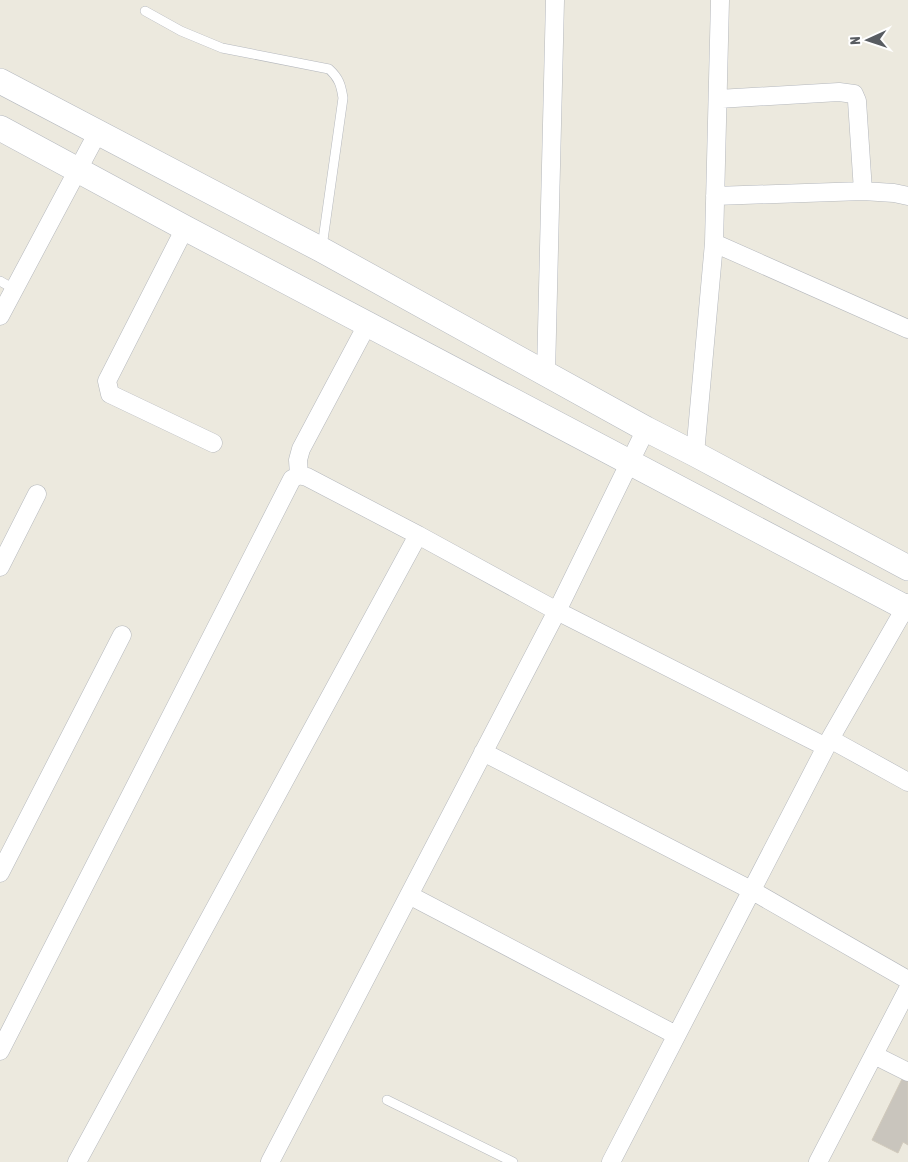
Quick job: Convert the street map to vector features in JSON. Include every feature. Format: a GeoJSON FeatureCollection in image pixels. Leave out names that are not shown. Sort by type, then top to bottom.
{"type":"FeatureCollection","features":[{"type":"Feature","properties":{"kind":"main road"},"geometry":{"type":"LineString","coordinates":[[0,81],[322,250],[646,429],[908,568]]}},
{"type":"Feature","properties":{"kind":"main road"},"geometry":{"type":"LineString","coordinates":[[0,128],[185,228],[907,607]]}},
{"type":"Feature","properties":{"kind":"street"},"geometry":{"type":"LineString","coordinates":[[546,373],[555,0]]}},
{"type":"Feature","properties":{"kind":"street"},"geometry":{"type":"LineString","coordinates":[[695,454],[714,243],[720,0]]}},
{"type":"Feature","properties":{"kind":"street"},"geometry":{"type":"LineString","coordinates":[[718,99],[839,92],[854,94],[857,101],[864,191]]}},
{"type":"Feature","properties":{"kind":"street"},"geometry":{"type":"LineString","coordinates":[[0,316],[7,285],[78,169],[98,132]]}},
{"type":"Feature","properties":{"kind":"street"},"geometry":{"type":"LineString","coordinates":[[715,196],[864,191],[908,196]]}},
{"type":"Feature","properties":{"kind":"street"},"geometry":{"type":"LineString","coordinates":[[185,228],[108,381],[108,388],[110,394],[213,443]]}},
{"type":"Feature","properties":{"kind":"street"},"geometry":{"type":"LineString","coordinates":[[714,243],[908,329]]}},
{"type":"Feature","properties":{"kind":"street"},"geometry":{"type":"LineString","coordinates":[[299,475],[298,460],[301,449],[368,323]]}},
{"type":"Feature","properties":{"kind":"street"},"geometry":{"type":"LineString","coordinates":[[270,1162],[556,611],[646,429]]}},
{"type":"Feature","properties":{"kind":"street"},"geometry":{"type":"LineString","coordinates":[[0,1051],[292,479],[299,475],[307,477],[418,534],[556,611],[908,782]]}},
{"type":"Feature","properties":{"kind":"street"},"geometry":{"type":"LineString","coordinates":[[0,567],[37,494]]}},
{"type":"Feature","properties":{"kind":"street"},"geometry":{"type":"LineString","coordinates":[[77,1162],[418,534]]}},
{"type":"Feature","properties":{"kind":"street"},"geometry":{"type":"LineString","coordinates":[[611,1162],[828,743],[907,607]]}},
{"type":"Feature","properties":{"kind":"street"},"geometry":{"type":"LineString","coordinates":[[0,873],[122,635]]}},
{"type":"Feature","properties":{"kind":"street"},"geometry":{"type":"LineString","coordinates":[[483,752],[751,890],[908,980]]}},
{"type":"Feature","properties":{"kind":"street"},"geometry":{"type":"LineString","coordinates":[[409,895],[676,1035]]}},
{"type":"Feature","properties":{"kind":"street"},"geometry":{"type":"LineString","coordinates":[[818,1162],[908,989]]}},
{"type":"Feature","properties":{"kind":"street"},"geometry":{"type":"LineString","coordinates":[[874,1055],[908,1072]]}},
{"type":"Feature","properties":{"kind":"lane"},"geometry":{"type":"LineString","coordinates":[[146,11],[180,31],[222,48],[329,69],[337,76],[342,85],[343,98],[322,250]]}},
{"type":"Feature","properties":{"kind":"lane"},"geometry":{"type":"LineString","coordinates":[[387,1100],[513,1162]]}},
{"type":"Feature","properties":{"kind":"building"},"geometry":{"type":"Polygon","coordinates":[[[905,1073],[908,1074],[908,1145],[903,1142],[898,1153],[872,1140],[905,1073]]]}}]}
